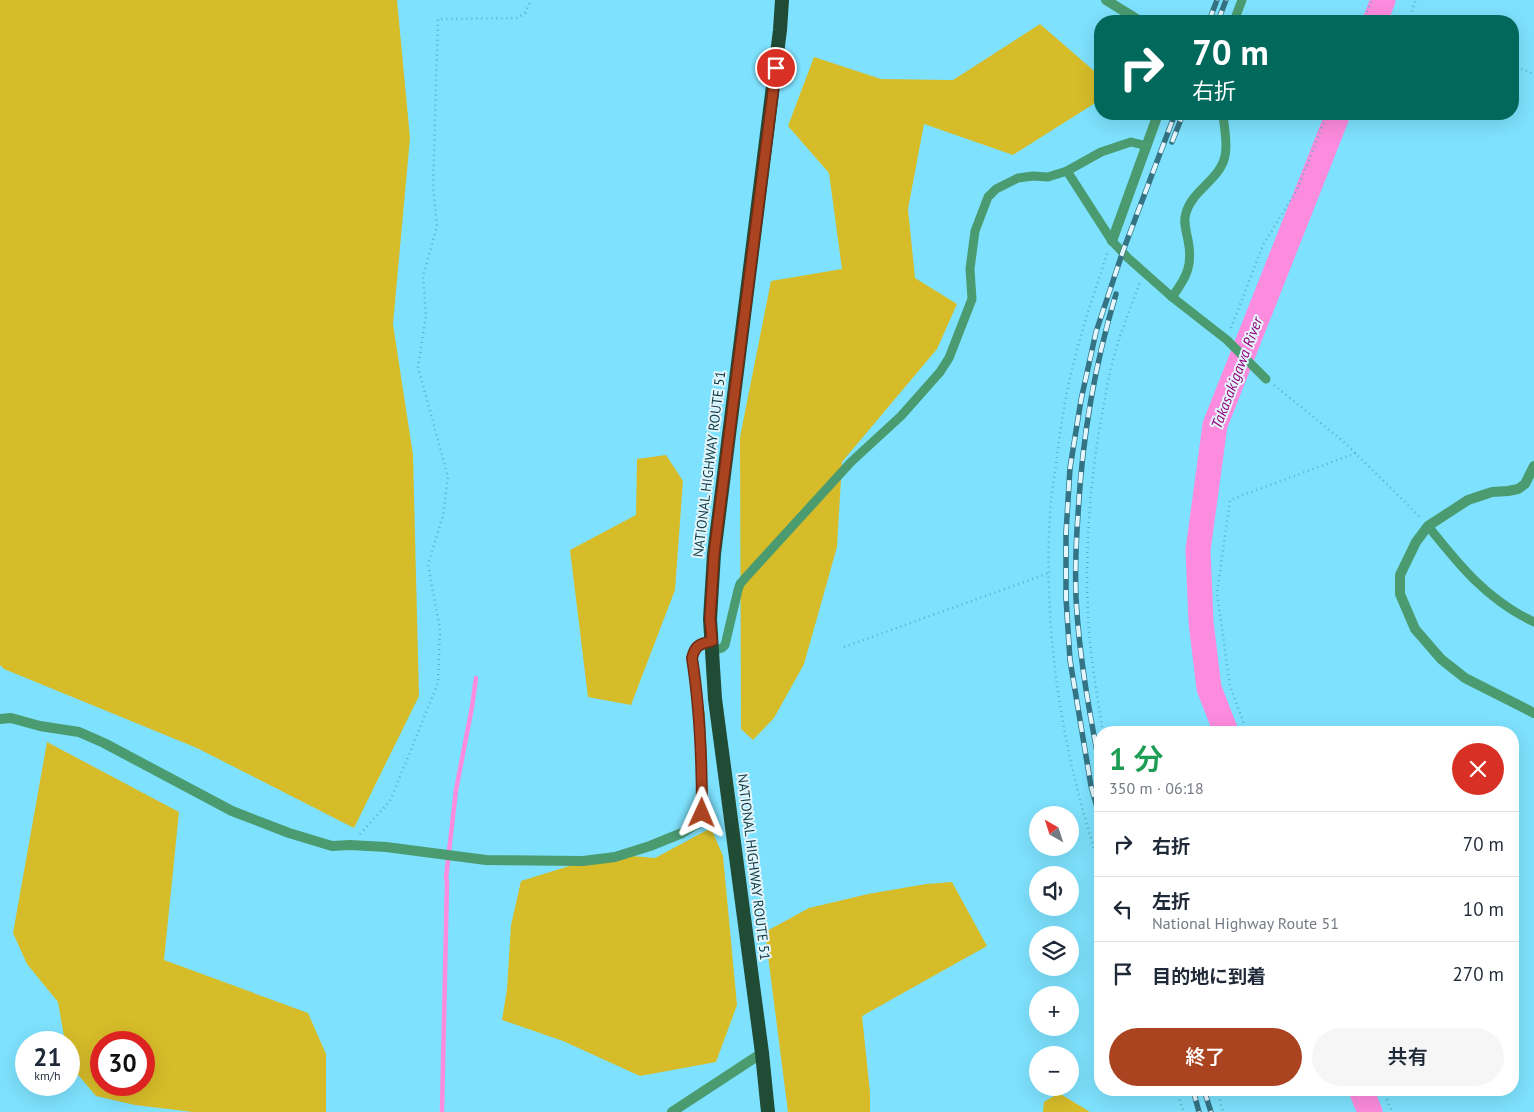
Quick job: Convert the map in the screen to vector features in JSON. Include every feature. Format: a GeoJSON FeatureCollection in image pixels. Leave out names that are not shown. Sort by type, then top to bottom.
{"type":"FeatureCollection","features":[{"type":"Feature","properties":{"kind":"highway","name":"NATIONAL HIGHWAY ROUTE 51"},"geometry":{"type":"LineString","coordinates":[[768,1112],[762,1053],[715,699],[710,619],[714,554],[780,30],[782,0]]}},
{"type":"Feature","properties":{"kind":"street"},"geometry":{"type":"LineString","coordinates":[[1106,0],[1130,15]]}},
{"type":"Feature","properties":{"kind":"street"},"geometry":{"type":"LineString","coordinates":[[1112,241],[1156,120]]}},
{"type":"Feature","properties":{"kind":"street"},"geometry":{"type":"LineString","coordinates":[[1534,466],[1525,484],[1518,489],[1492,492],[1468,500],[1428,526],[1416,542],[1400,575],[1400,594],[1415,629],[1440,659],[1465,678],[1534,713]]}},
{"type":"Feature","properties":{"kind":"street"},"geometry":{"type":"LineString","coordinates":[[0,718],[11,718],[40,726],[79,732],[104,743],[232,811],[289,833],[332,846],[350,844],[386,847],[486,860],[583,861],[615,856],[650,846],[682,834],[696,824],[702,813],[702,765],[700,717],[692,658],[698,644],[712,646]]}},
{"type":"Feature","properties":{"kind":"street"},"geometry":{"type":"LineString","coordinates":[[672,1112],[762,1053]]}},
{"type":"Feature","properties":{"kind":"lane"},"geometry":{"type":"LineString","coordinates":[[1236,15],[1242,0]]}},
{"type":"Feature","properties":{"kind":"lane"},"geometry":{"type":"LineString","coordinates":[[1172,297],[1181,286],[1190,263],[1184,223],[1186,212],[1191,202],[1220,168],[1225,157],[1226,143],[1224,120]]}},
{"type":"Feature","properties":{"kind":"lane"},"geometry":{"type":"LineString","coordinates":[[712,646],[722,648],[725,645],[738,590],[746,576],[851,462],[901,416],[940,372],[949,358],[972,299],[970,269],[975,231],[988,197],[996,189],[1018,178],[1048,177],[1067,171],[1101,152],[1131,142],[1147,146]]}},
{"type":"Feature","properties":{"kind":"lane"},"geometry":{"type":"LineString","coordinates":[[1067,171],[1112,241],[1144,273],[1227,340],[1266,379]]}},
{"type":"Feature","properties":{"kind":"lane"},"geometry":{"type":"LineString","coordinates":[[1428,526],[1464,570],[1484,590],[1534,622]]}},
{"type":"Feature","properties":{"kind":"path"},"geometry":{"type":"LineString","coordinates":[[350,844],[390,801],[438,683],[440,629],[428,564],[443,516],[448,477],[418,367],[426,315],[423,276],[437,226],[433,186],[438,19],[518,18],[525,13],[531,0]]}},
{"type":"Feature","properties":{"kind":"path"},"geometry":{"type":"LineString","coordinates":[[1366,15],[1372,0]]}},
{"type":"Feature","properties":{"kind":"path"},"geometry":{"type":"LineString","coordinates":[[1410,15],[1416,0]]}},
{"type":"Feature","properties":{"kind":"path"},"geometry":{"type":"LineString","coordinates":[[1519,68],[1534,74]]}},
{"type":"Feature","properties":{"kind":"path"},"geometry":{"type":"LineString","coordinates":[[1227,340],[1263,245],[1297,190],[1325,120]]}},
{"type":"Feature","properties":{"kind":"path"},"geometry":{"type":"LineString","coordinates":[[1094,848],[1086,823],[1062,716],[1054,662],[1050,618],[1050,512],[1064,408],[1092,299],[1112,241]]}},
{"type":"Feature","properties":{"kind":"path"},"geometry":{"type":"LineString","coordinates":[[1102,726],[1088,618],[1087,574],[1092,478],[1098,434],[1112,365],[1127,316],[1144,273]]}},
{"type":"Feature","properties":{"kind":"path"},"geometry":{"type":"LineString","coordinates":[[1266,379],[1343,441],[1428,526]]}},
{"type":"Feature","properties":{"kind":"path"},"geometry":{"type":"LineString","coordinates":[[1245,726],[1230,686],[1217,593],[1230,500],[1356,453]]}},
{"type":"Feature","properties":{"kind":"path"},"geometry":{"type":"LineString","coordinates":[[844,647],[1049,573]]}},
{"type":"Feature","properties":{"kind":"path"},"geometry":{"type":"LineString","coordinates":[[1178,1096],[1184,1112]]}},
{"type":"Feature","properties":{"kind":"path"},"geometry":{"type":"LineString","coordinates":[[1219,1096],[1223,1112]]}},
{"type":"Feature","properties":{"kind":"path"},"geometry":{"type":"LineString","coordinates":[[1385,1096],[1392,1112]]}},
{"type":"Feature","properties":{"kind":"shaded area"},"geometry":{"type":"Polygon","coordinates":[[[0,0],[397,0],[410,138],[393,324],[413,455],[419,696],[354,828],[197,748],[4,669],[0,665],[0,0]]]}},
{"type":"Feature","properties":{"kind":"shaded area"},"geometry":{"type":"Polygon","coordinates":[[[1040,24],[1094,71],[1094,104],[1013,155],[924,124],[908,209],[915,278],[957,304],[937,349],[842,462],[837,547],[804,664],[774,718],[753,740],[741,729],[740,437],[771,281],[842,269],[829,173],[788,126],[814,57],[881,79],[953,80],[1040,24]]]}},
{"type":"Feature","properties":{"kind":"shaded area"},"geometry":{"type":"Polygon","coordinates":[[[666,455],[683,481],[675,590],[631,705],[588,697],[570,550],[636,515],[637,459],[666,455]]]}},
{"type":"Feature","properties":{"kind":"shaded area"},"geometry":{"type":"Polygon","coordinates":[[[47,742],[179,812],[164,960],[308,1013],[326,1054],[326,1112],[193,1112],[135,1105],[96,1096],[155,1096],[155,1031],[90,1031],[90,1089],[80,1077],[80,1031],[63,1031],[58,1002],[27,964],[13,933],[47,742]]]}},
{"type":"Feature","properties":{"kind":"shaded area"},"geometry":{"type":"Polygon","coordinates":[[[711,828],[723,856],[737,1005],[716,1062],[640,1076],[563,1041],[502,1020],[507,989],[511,925],[521,881],[608,854],[655,858],[711,828]]]}},
{"type":"Feature","properties":{"kind":"shaded area"},"geometry":{"type":"Polygon","coordinates":[[[952,882],[987,946],[862,1016],[870,1092],[870,1112],[788,1112],[765,932],[809,908],[868,894],[926,884],[952,882]]]}},
{"type":"Feature","properties":{"kind":"shaded area"},"geometry":{"type":"Polygon","coordinates":[[[1054,1096],[1064,1096],[1090,1112],[1043,1112],[1044,1102],[1054,1096]]]}},
{"type":"Feature","properties":{"kind":"waterway","name":"Takasakigawa River"},"geometry":{"type":"LineString","coordinates":[[1377,15],[1383,0]]}},
{"type":"Feature","properties":{"kind":"waterway","name":"Takasakigawa River"},"geometry":{"type":"LineString","coordinates":[[1224,726],[1209,688],[1201,622],[1198,550],[1215,425],[1336,120]]}},
{"type":"Feature","properties":{"kind":"waterway"},"geometry":{"type":"LineString","coordinates":[[442,1112],[446,878],[456,790],[476,678]]}},
{"type":"Feature","properties":{"kind":"waterway","name":"Takasakigawa River"},"geometry":{"type":"LineString","coordinates":[[1363,1096],[1370,1112]]}},
{"type":"Feature","properties":{"kind":"railway"},"geometry":{"type":"LineString","coordinates":[[1211,15],[1217,0]]}},
{"type":"Feature","properties":{"kind":"railway"},"geometry":{"type":"LineString","coordinates":[[1220,15],[1226,0]]}},
{"type":"Feature","properties":{"kind":"railway"},"geometry":{"type":"LineString","coordinates":[[1094,797],[1070,660],[1066,598],[1066,533],[1070,468],[1081,400],[1096,332],[1123,251],[1173,120]]}},
{"type":"Feature","properties":{"kind":"railway"},"geometry":{"type":"LineString","coordinates":[[1172,142],[1181,120]]}},
{"type":"Feature","properties":{"kind":"railway"},"geometry":{"type":"LineString","coordinates":[[1094,736],[1079,641],[1076,598],[1076,546],[1080,487],[1090,403],[1101,349],[1116,294]]}},
{"type":"Feature","properties":{"kind":"railway"},"geometry":{"type":"LineString","coordinates":[[1195,1096],[1199,1112]]}},
{"type":"Feature","properties":{"kind":"railway"},"geometry":{"type":"LineString","coordinates":[[1206,1096],[1211,1112]]}},
{"type":"Feature","properties":{"kind":"route"},"geometry":{"type":"LineString","coordinates":[[702,813],[700,717],[692,658],[698,644],[712,641],[710,619],[714,554],[776,68]]}}]}
